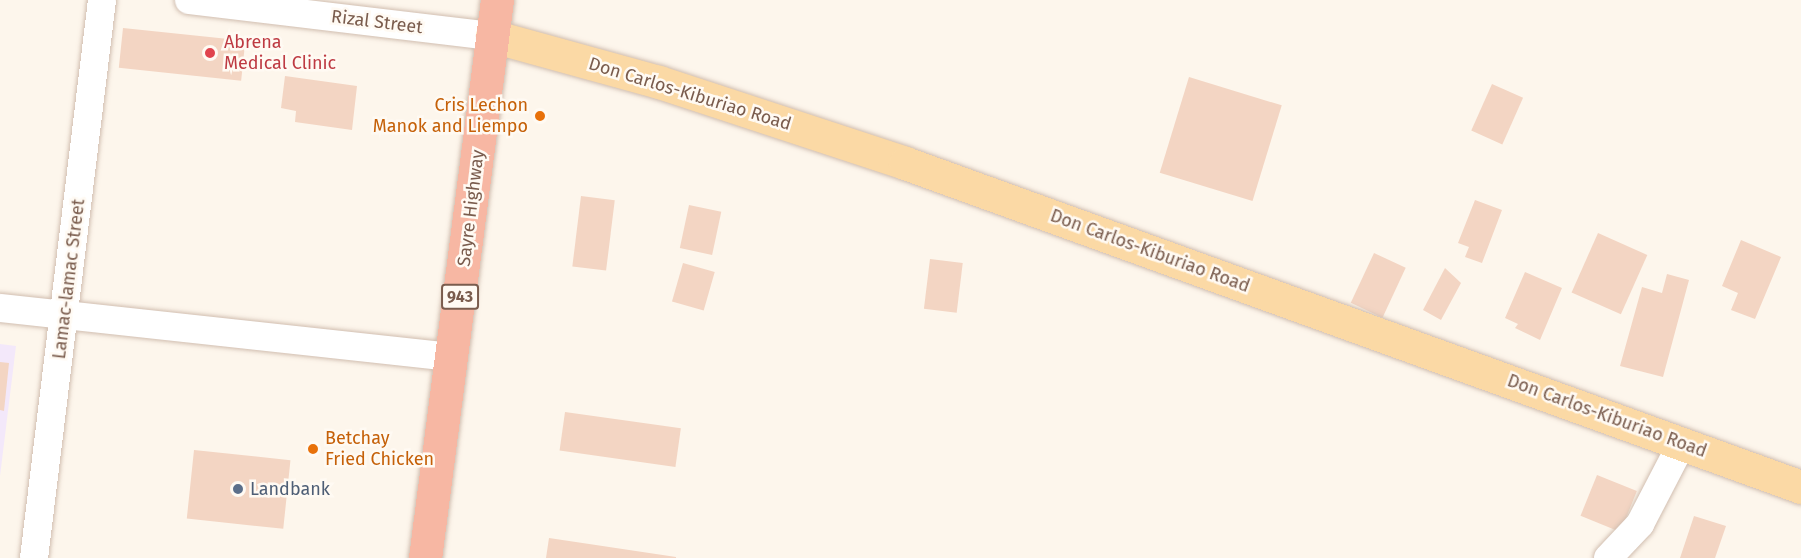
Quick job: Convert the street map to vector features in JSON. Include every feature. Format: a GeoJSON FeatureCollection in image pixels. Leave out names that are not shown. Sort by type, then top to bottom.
{"type":"FeatureCollection","features":[{"type":"Feature","properties":{"kind":"highway","name":"Sayre Highway"},"geometry":{"type":"LineString","coordinates":[[425,558],[453,357],[497,0]]}},
{"type":"Feature","properties":{"kind":"main road","name":"Don Carlos-Kiburiao Road"},"geometry":{"type":"LineString","coordinates":[[492,36],[669,86],[905,163],[1801,487]]}},
{"type":"Feature","properties":{"kind":"street","name":"Lamac-lamac Street"},"geometry":{"type":"LineString","coordinates":[[34,558],[102,0]]}},
{"type":"Feature","properties":{"kind":"street","name":"Rizal Street"},"geometry":{"type":"LineString","coordinates":[[189,0],[492,36]]}},
{"type":"Feature","properties":{"kind":"street"},"geometry":{"type":"LineString","coordinates":[[0,308],[453,357]]}},
{"type":"Feature","properties":{"kind":"street"},"geometry":{"type":"LineString","coordinates":[[1608,558],[1640,524],[1682,443]]}},
{"type":"Feature","properties":{"kind":"shaded area"},"geometry":{"type":"Polygon","coordinates":[[[0,344],[16,346],[0,476],[0,344]]]}},
{"type":"Feature","properties":{"kind":"building"},"geometry":{"type":"Polygon","coordinates":[[[123,28],[245,41],[241,81],[119,68],[123,28]]]}},
{"type":"Feature","properties":{"kind":"building"},"geometry":{"type":"Polygon","coordinates":[[[285,76],[357,86],[352,130],[295,122],[296,111],[281,108],[285,76]]]}},
{"type":"Feature","properties":{"kind":"building"},"geometry":{"type":"Polygon","coordinates":[[[1189,77],[1282,105],[1253,201],[1160,173],[1189,77]]]}},
{"type":"Feature","properties":{"kind":"building"},"geometry":{"type":"Polygon","coordinates":[[[1492,84],[1523,98],[1502,144],[1471,131],[1492,84]]]}},
{"type":"Feature","properties":{"kind":"building"},"geometry":{"type":"Polygon","coordinates":[[[581,196],[615,200],[606,271],[572,266],[581,196]]]}},
{"type":"Feature","properties":{"kind":"building"},"geometry":{"type":"Polygon","coordinates":[[[1475,200],[1502,210],[1482,263],[1465,257],[1469,247],[1458,243],[1475,200]]]}},
{"type":"Feature","properties":{"kind":"building"},"geometry":{"type":"Polygon","coordinates":[[[689,205],[721,212],[712,255],[680,248],[689,205]]]}},
{"type":"Feature","properties":{"kind":"building"},"geometry":{"type":"Polygon","coordinates":[[[1598,233],[1647,255],[1621,314],[1572,292],[1598,233]]]}},
{"type":"Feature","properties":{"kind":"building"},"geometry":{"type":"Polygon","coordinates":[[[1741,240],[1781,257],[1755,319],[1731,310],[1738,293],[1722,286],[1741,240]]]}},
{"type":"Feature","properties":{"kind":"building"},"geometry":{"type":"Polygon","coordinates":[[[1374,253],[1406,268],[1382,318],[1351,303],[1374,253]]]}},
{"type":"Feature","properties":{"kind":"building"},"geometry":{"type":"Polygon","coordinates":[[[930,259],[963,263],[957,313],[924,309],[930,259]]]}},
{"type":"Feature","properties":{"kind":"building"},"geometry":{"type":"Polygon","coordinates":[[[683,263],[715,272],[704,311],[672,301],[683,263]]]}},
{"type":"Feature","properties":{"kind":"building"},"geometry":{"type":"Polygon","coordinates":[[[1445,268],[1461,283],[1441,320],[1423,310],[1445,268]]]}},
{"type":"Feature","properties":{"kind":"building"},"geometry":{"type":"Polygon","coordinates":[[[1525,272],[1562,288],[1540,340],[1515,328],[1518,324],[1505,318],[1525,272]]]}},
{"type":"Feature","properties":{"kind":"building"},"geometry":{"type":"Polygon","coordinates":[[[1667,274],[1689,280],[1663,377],[1620,366],[1642,287],[1662,293],[1667,274]]]}},
{"type":"Feature","properties":{"kind":"building"},"geometry":{"type":"Polygon","coordinates":[[[0,362],[9,363],[4,411],[0,410],[0,362]]]}},
{"type":"Feature","properties":{"kind":"building"},"geometry":{"type":"Polygon","coordinates":[[[565,412],[681,428],[675,467],[560,451],[565,412]]]}},
{"type":"Feature","properties":{"kind":"building","name":"Landbank"},"geometry":{"type":"Polygon","coordinates":[[[194,450],[290,460],[283,529],[187,519],[194,450]]]}},
{"type":"Feature","properties":{"kind":"building"},"geometry":{"type":"Polygon","coordinates":[[[1597,475],[1637,491],[1620,532],[1581,516],[1597,475]]]}},
{"type":"Feature","properties":{"kind":"building"},"geometry":{"type":"Polygon","coordinates":[[[1694,516],[1726,526],[1715,558],[1680,558],[1694,516]]]}},
{"type":"Feature","properties":{"kind":"building"},"geometry":{"type":"Polygon","coordinates":[[[549,538],[676,557],[676,558],[546,558],[549,538]]]}},
{"type":"Feature","properties":{"kind":"place","name":"Abrena Medical Clinic"},"geometry":{"type":"Point","coordinates":[210,53]}},
{"type":"Feature","properties":{"kind":"place","name":"Cris Lechon Manok and Liempo"},"geometry":{"type":"Point","coordinates":[540,116]}},
{"type":"Feature","properties":{"kind":"place","name":"Betchay Fried Chicken"},"geometry":{"type":"Point","coordinates":[313,449]}},
{"type":"Feature","properties":{"kind":"place","name":"Landbank"},"geometry":{"type":"Point","coordinates":[238,489]}}]}
